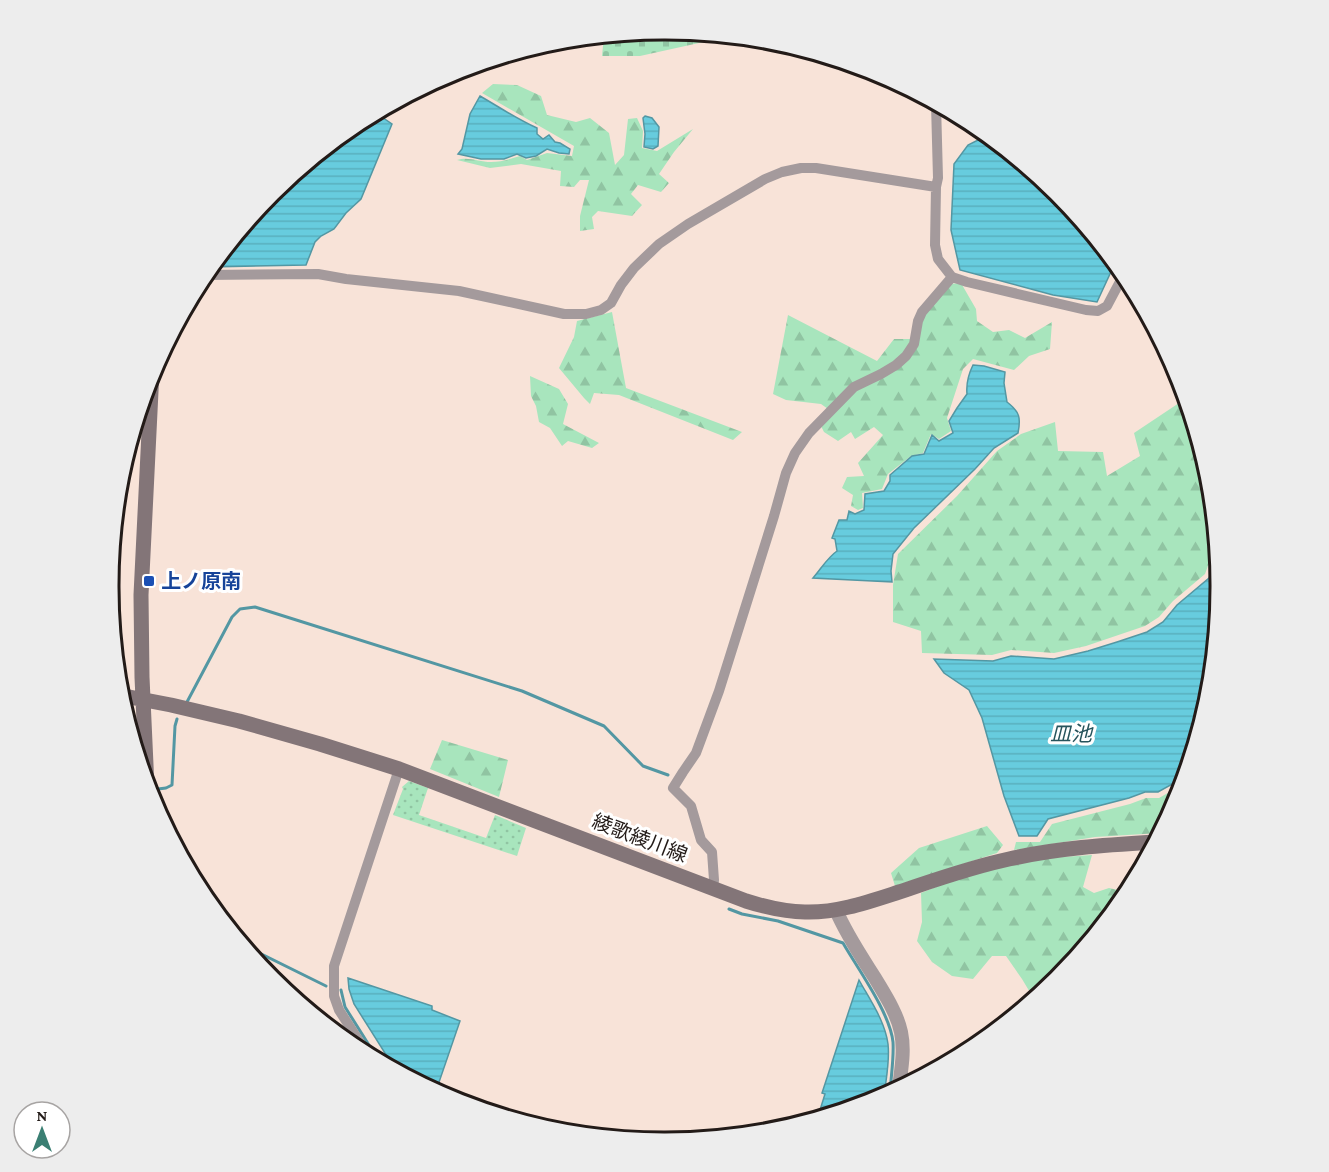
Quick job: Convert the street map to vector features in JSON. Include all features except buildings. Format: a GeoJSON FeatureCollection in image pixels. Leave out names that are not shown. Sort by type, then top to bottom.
{"type":"FeatureCollection","features":[{"type":"Feature","properties":{"kind":"main road"},"geometry":{"type":"LineString","coordinates":[[146,753],[141,581],[150,405]]}},
{"type":"Feature","properties":{"kind":"main road","name":"綾歌綾川線"},"geometry":{"type":"LineString","coordinates":[[130,697],[284,733],[399,770],[746,901],[787,910],[805,912],[836,909],[868,902],[972,868],[1009,859],[1067,849],[1146,843]]}},
{"type":"Feature","properties":{"kind":"street"},"geometry":{"type":"LineString","coordinates":[[936,114],[938,178],[935,245],[938,259],[952,277],[1098,311],[1107,306],[1119,284]]}},
{"type":"Feature","properties":{"kind":"street"},"geometry":{"type":"LineString","coordinates":[[217,275],[318,274],[356,281],[459,291],[564,314],[586,314],[601,310],[611,303],[634,268],[659,244],[717,206],[782,172],[816,168],[936,187]]}},
{"type":"Feature","properties":{"kind":"street"},"geometry":{"type":"LineString","coordinates":[[713,888],[712,852],[701,840],[691,806],[674,788],[696,753],[718,691],[786,473],[795,453],[809,433],[854,387],[881,374],[906,356],[914,344],[922,312],[952,277]]}},
{"type":"Feature","properties":{"kind":"street"},"geometry":{"type":"LineString","coordinates":[[356,1036],[339,1010],[334,996],[334,966],[399,770]]}},
{"type":"Feature","properties":{"kind":"street"},"geometry":{"type":"LineString","coordinates":[[836,909],[846,931],[887,998],[896,1018],[903,1050],[900,1078]]}},
{"type":"Feature","properties":{"kind":"green space"},"geometry":{"type":"Polygon","coordinates":[[[664,40],[703,42],[640,56],[602,56],[603,44],[664,40]]]}},
{"type":"Feature","properties":{"kind":"green space"},"geometry":{"type":"Polygon","coordinates":[[[493,84],[517,85],[541,96],[547,115],[576,122],[590,118],[609,133],[615,165],[624,155],[628,119],[637,118],[643,131],[642,148],[657,151],[693,129],[659,174],[669,183],[661,192],[638,185],[631,194],[642,205],[632,216],[598,211],[592,217],[594,229],[580,231],[580,216],[589,180],[580,180],[574,187],[560,186],[561,171],[521,164],[490,168],[457,160],[495,162],[520,156],[527,160],[547,153],[572,156],[574,146],[482,93],[493,84]]]}},
{"type":"Feature","properties":{"kind":"green space"},"geometry":{"type":"Polygon","coordinates":[[[961,283],[976,309],[977,321],[993,332],[1009,330],[1025,338],[1052,322],[1050,349],[1029,356],[1014,370],[973,359],[963,369],[947,418],[951,431],[939,439],[931,434],[923,453],[911,456],[888,474],[882,489],[862,493],[863,508],[858,510],[851,506],[853,495],[842,488],[847,477],[864,476],[858,463],[883,435],[874,427],[855,439],[851,432],[838,441],[824,432],[818,420],[828,409],[821,404],[786,400],[773,394],[788,315],[877,361],[894,339],[916,339],[925,313],[949,284],[961,283]]]}},
{"type":"Feature","properties":{"kind":"green space"},"geometry":{"type":"Polygon","coordinates":[[[612,312],[626,388],[742,432],[733,440],[619,395],[594,393],[590,404],[559,368],[574,337],[577,321],[612,312]]]}},
{"type":"Feature","properties":{"kind":"green space"},"geometry":{"type":"Polygon","coordinates":[[[530,376],[559,389],[568,404],[563,424],[599,443],[592,448],[568,441],[562,446],[550,428],[539,422],[536,406],[531,396],[530,376]]]}},
{"type":"Feature","properties":{"kind":"green space"},"geometry":{"type":"Polygon","coordinates":[[[1178,404],[1200,480],[1205,515],[1209,563],[1205,574],[1173,601],[1159,617],[1145,626],[1086,646],[1054,653],[1011,650],[992,655],[922,653],[921,631],[893,622],[893,585],[898,554],[957,496],[997,451],[1021,434],[1055,422],[1058,451],[1103,452],[1107,476],[1140,456],[1134,433],[1178,404]]]}},
{"type":"Feature","properties":{"kind":"green space"},"geometry":{"type":"Polygon","coordinates":[[[442,740],[508,760],[499,797],[430,769],[442,740]]]}},
{"type":"Feature","properties":{"kind":"green space"},"geometry":{"type":"Polygon","coordinates":[[[409,781],[428,788],[419,815],[486,838],[495,815],[526,828],[517,856],[393,815],[402,787],[409,781]]]}},
{"type":"Feature","properties":{"kind":"green space"},"geometry":{"type":"Polygon","coordinates":[[[1169,792],[1151,834],[1095,837],[1014,850],[1016,842],[1040,842],[1052,824],[1146,798],[1159,798],[1169,792]]]}},
{"type":"Feature","properties":{"kind":"green space"},"geometry":{"type":"Polygon","coordinates":[[[987,826],[1003,845],[997,853],[895,886],[891,873],[919,848],[987,826]]]}},
{"type":"Feature","properties":{"kind":"green space"},"geometry":{"type":"Polygon","coordinates":[[[1092,855],[1083,887],[1094,893],[1109,888],[1117,890],[1075,946],[1050,972],[1029,991],[1006,956],[992,956],[973,979],[952,976],[932,962],[917,941],[922,922],[921,893],[961,877],[1033,859],[1092,855]]]}},
{"type":"Feature","properties":{"kind":"water"},"geometry":{"type":"Polygon","coordinates":[[[480,96],[537,128],[537,134],[543,139],[549,135],[555,142],[570,149],[569,154],[547,149],[536,156],[526,158],[517,154],[504,159],[481,159],[458,154],[462,149],[470,114],[480,96]]]}},
{"type":"Feature","properties":{"kind":"water"},"geometry":{"type":"Polygon","coordinates":[[[645,116],[652,118],[659,127],[658,146],[653,149],[644,147],[643,118],[645,116]]]}},
{"type":"Feature","properties":{"kind":"water"},"geometry":{"type":"Polygon","coordinates":[[[384,119],[392,124],[361,199],[334,229],[315,242],[306,265],[223,267],[254,226],[305,176],[332,153],[384,119]]]}},
{"type":"Feature","properties":{"kind":"water"},"geometry":{"type":"Polygon","coordinates":[[[979,140],[997,153],[1050,200],[1075,226],[1111,273],[1097,302],[1053,295],[960,270],[951,230],[954,164],[968,145],[979,140]]]}},
{"type":"Feature","properties":{"kind":"water"},"geometry":{"type":"Polygon","coordinates":[[[973,365],[1005,372],[1007,402],[1019,416],[1018,433],[994,448],[914,528],[893,554],[892,582],[813,578],[837,551],[835,539],[832,538],[839,520],[847,520],[849,511],[855,514],[864,510],[865,494],[884,491],[890,481],[890,475],[912,456],[924,454],[932,435],[939,441],[953,433],[949,421],[967,394],[968,379],[973,365]]]}},
{"type":"Feature","properties":{"kind":"water","name":"皿池"},"geometry":{"type":"Polygon","coordinates":[[[1209,578],[1209,622],[1200,692],[1172,784],[1158,792],[1145,792],[1048,819],[1037,836],[1019,836],[1004,796],[982,718],[969,690],[944,673],[934,659],[993,661],[1011,656],[1054,659],[1088,651],[1147,632],[1163,622],[1177,605],[1209,578]]]}},
{"type":"Feature","properties":{"kind":"water"},"geometry":{"type":"Polygon","coordinates":[[[348,978],[432,1006],[432,1010],[460,1021],[439,1082],[386,1054],[354,1004],[348,978]]]}},
{"type":"Feature","properties":{"kind":"water"},"geometry":{"type":"Polygon","coordinates":[[[859,980],[884,1027],[888,1044],[886,1084],[820,1109],[825,1094],[822,1093],[859,980]]]}},
{"type":"Feature","properties":{"kind":"waterway"},"geometry":{"type":"LineString","coordinates":[[187,702],[232,617],[240,609],[255,607],[522,691],[604,726],[643,766],[668,775]]}},
{"type":"Feature","properties":{"kind":"waterway"},"geometry":{"type":"LineString","coordinates":[[159,789],[172,785],[177,719]]}},
{"type":"Feature","properties":{"kind":"waterway"},"geometry":{"type":"LineString","coordinates":[[729,909],[778,921],[843,943],[880,1005],[891,1030],[893,1042],[891,1082]]}},
{"type":"Feature","properties":{"kind":"waterway"},"geometry":{"type":"LineString","coordinates":[[262,954],[326,986]]}},
{"type":"Feature","properties":{"kind":"waterway"},"geometry":{"type":"LineString","coordinates":[[341,990],[345,1007],[369,1044]]}},
{"type":"Feature","properties":{"kind":"place","name":"上ノ原南"},"geometry":{"type":"Point","coordinates":[149,581]}}]}
